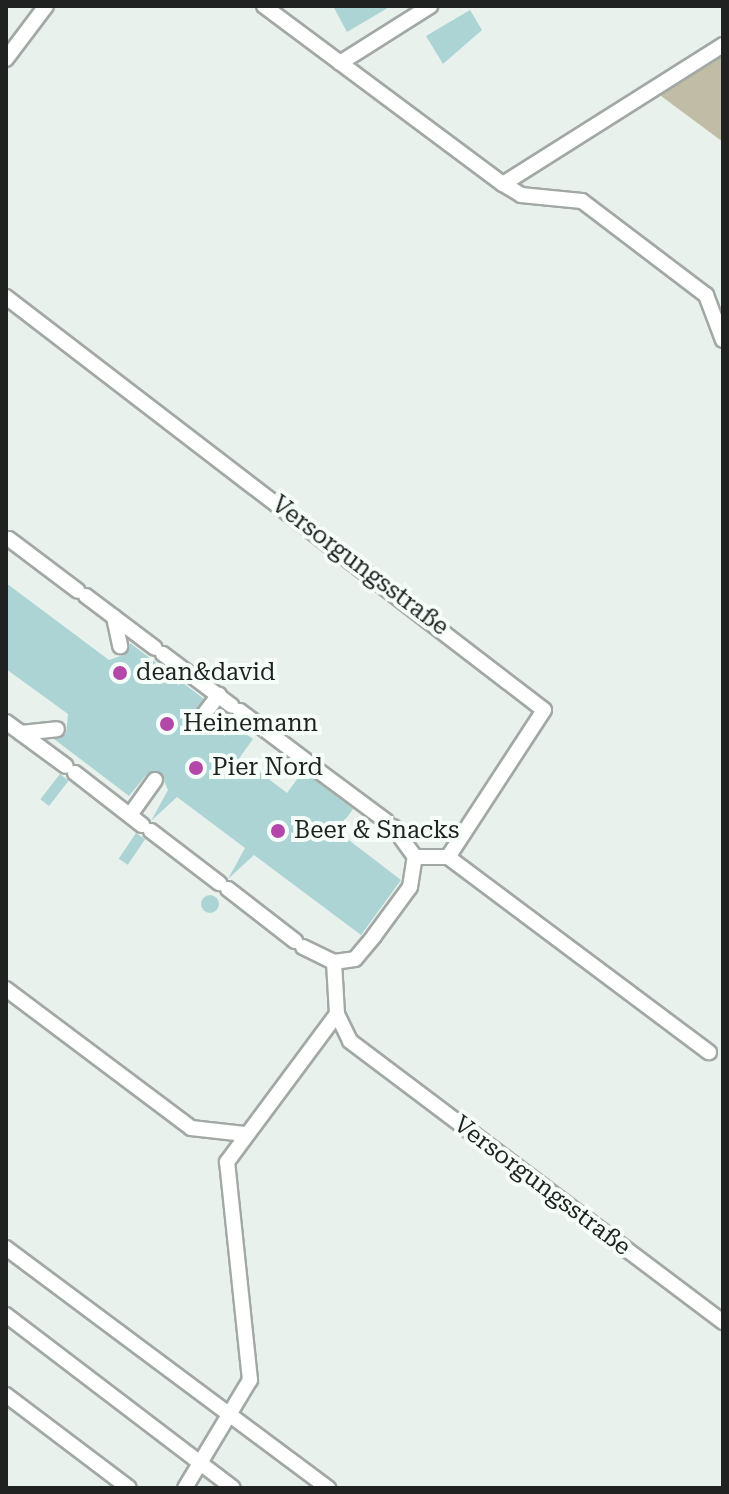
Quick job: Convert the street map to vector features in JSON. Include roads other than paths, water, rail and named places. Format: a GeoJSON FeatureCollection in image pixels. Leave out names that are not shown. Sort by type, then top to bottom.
{"type":"FeatureCollection","features":[{"type":"Feature","properties":{"kind":"lane"},"geometry":{"type":"LineString","coordinates":[[6,59],[11,41],[46,6]]}},
{"type":"Feature","properties":{"kind":"lane"},"geometry":{"type":"LineString","coordinates":[[264,6],[503,184],[521,195],[582,201],[706,295],[723,340]]}},
{"type":"Feature","properties":{"kind":"lane"},"geometry":{"type":"LineString","coordinates":[[340,63],[430,6]]}},
{"type":"Feature","properties":{"kind":"lane"},"geometry":{"type":"LineString","coordinates":[[503,184],[723,45]]}},
{"type":"Feature","properties":{"kind":"lane","name":"Versorgungsstraße"},"geometry":{"type":"LineString","coordinates":[[6,297],[535,698],[544,710],[541,724],[448,857]]}},
{"type":"Feature","properties":{"kind":"lane"},"geometry":{"type":"LineString","coordinates":[[6,722],[299,944],[334,962],[355,959],[410,887],[415,857],[390,824],[9,539]]}},
{"type":"Feature","properties":{"kind":"lane"},"geometry":{"type":"LineString","coordinates":[[114,617],[120,646]]}},
{"type":"Feature","properties":{"kind":"lane"},"geometry":{"type":"LineString","coordinates":[[196,725],[203,708],[219,695]]}},
{"type":"Feature","properties":{"kind":"lane"},"geometry":{"type":"LineString","coordinates":[[21,733],[57,729]]}},
{"type":"Feature","properties":{"kind":"lane"},"geometry":{"type":"LineString","coordinates":[[130,815],[140,792],[155,780]]}},
{"type":"Feature","properties":{"kind":"lane"},"geometry":{"type":"LineString","coordinates":[[415,857],[448,857],[709,1052]]}},
{"type":"Feature","properties":{"kind":"lane","name":"Versorgungsstraße"},"geometry":{"type":"LineString","coordinates":[[334,962],[337,1014],[350,1041],[723,1322]]}},
{"type":"Feature","properties":{"kind":"lane"},"geometry":{"type":"LineString","coordinates":[[6,989],[191,1128],[245,1134]]}},
{"type":"Feature","properties":{"kind":"lane"},"geometry":{"type":"LineString","coordinates":[[185,1488],[234,1417],[250,1368],[227,1162],[337,1014]]}},
{"type":"Feature","properties":{"kind":"lane"},"geometry":{"type":"LineString","coordinates":[[6,1248],[328,1488]]}},
{"type":"Feature","properties":{"kind":"lane"},"geometry":{"type":"LineString","coordinates":[[6,1315],[233,1488]]}},
{"type":"Feature","properties":{"kind":"lane"},"geometry":{"type":"LineString","coordinates":[[6,1395],[129,1488]]}},
{"type":"Feature","properties":{"kind":"place","name":"dean&david"},"geometry":{"type":"Point","coordinates":[120,673]}},
{"type":"Feature","properties":{"kind":"place","name":"Heinemann"},"geometry":{"type":"Point","coordinates":[167,724]}},
{"type":"Feature","properties":{"kind":"place","name":"Pier Nord"},"geometry":{"type":"Point","coordinates":[196,768]}},
{"type":"Feature","properties":{"kind":"place","name":"Beer & Snacks"},"geometry":{"type":"Point","coordinates":[278,831]}}]}
